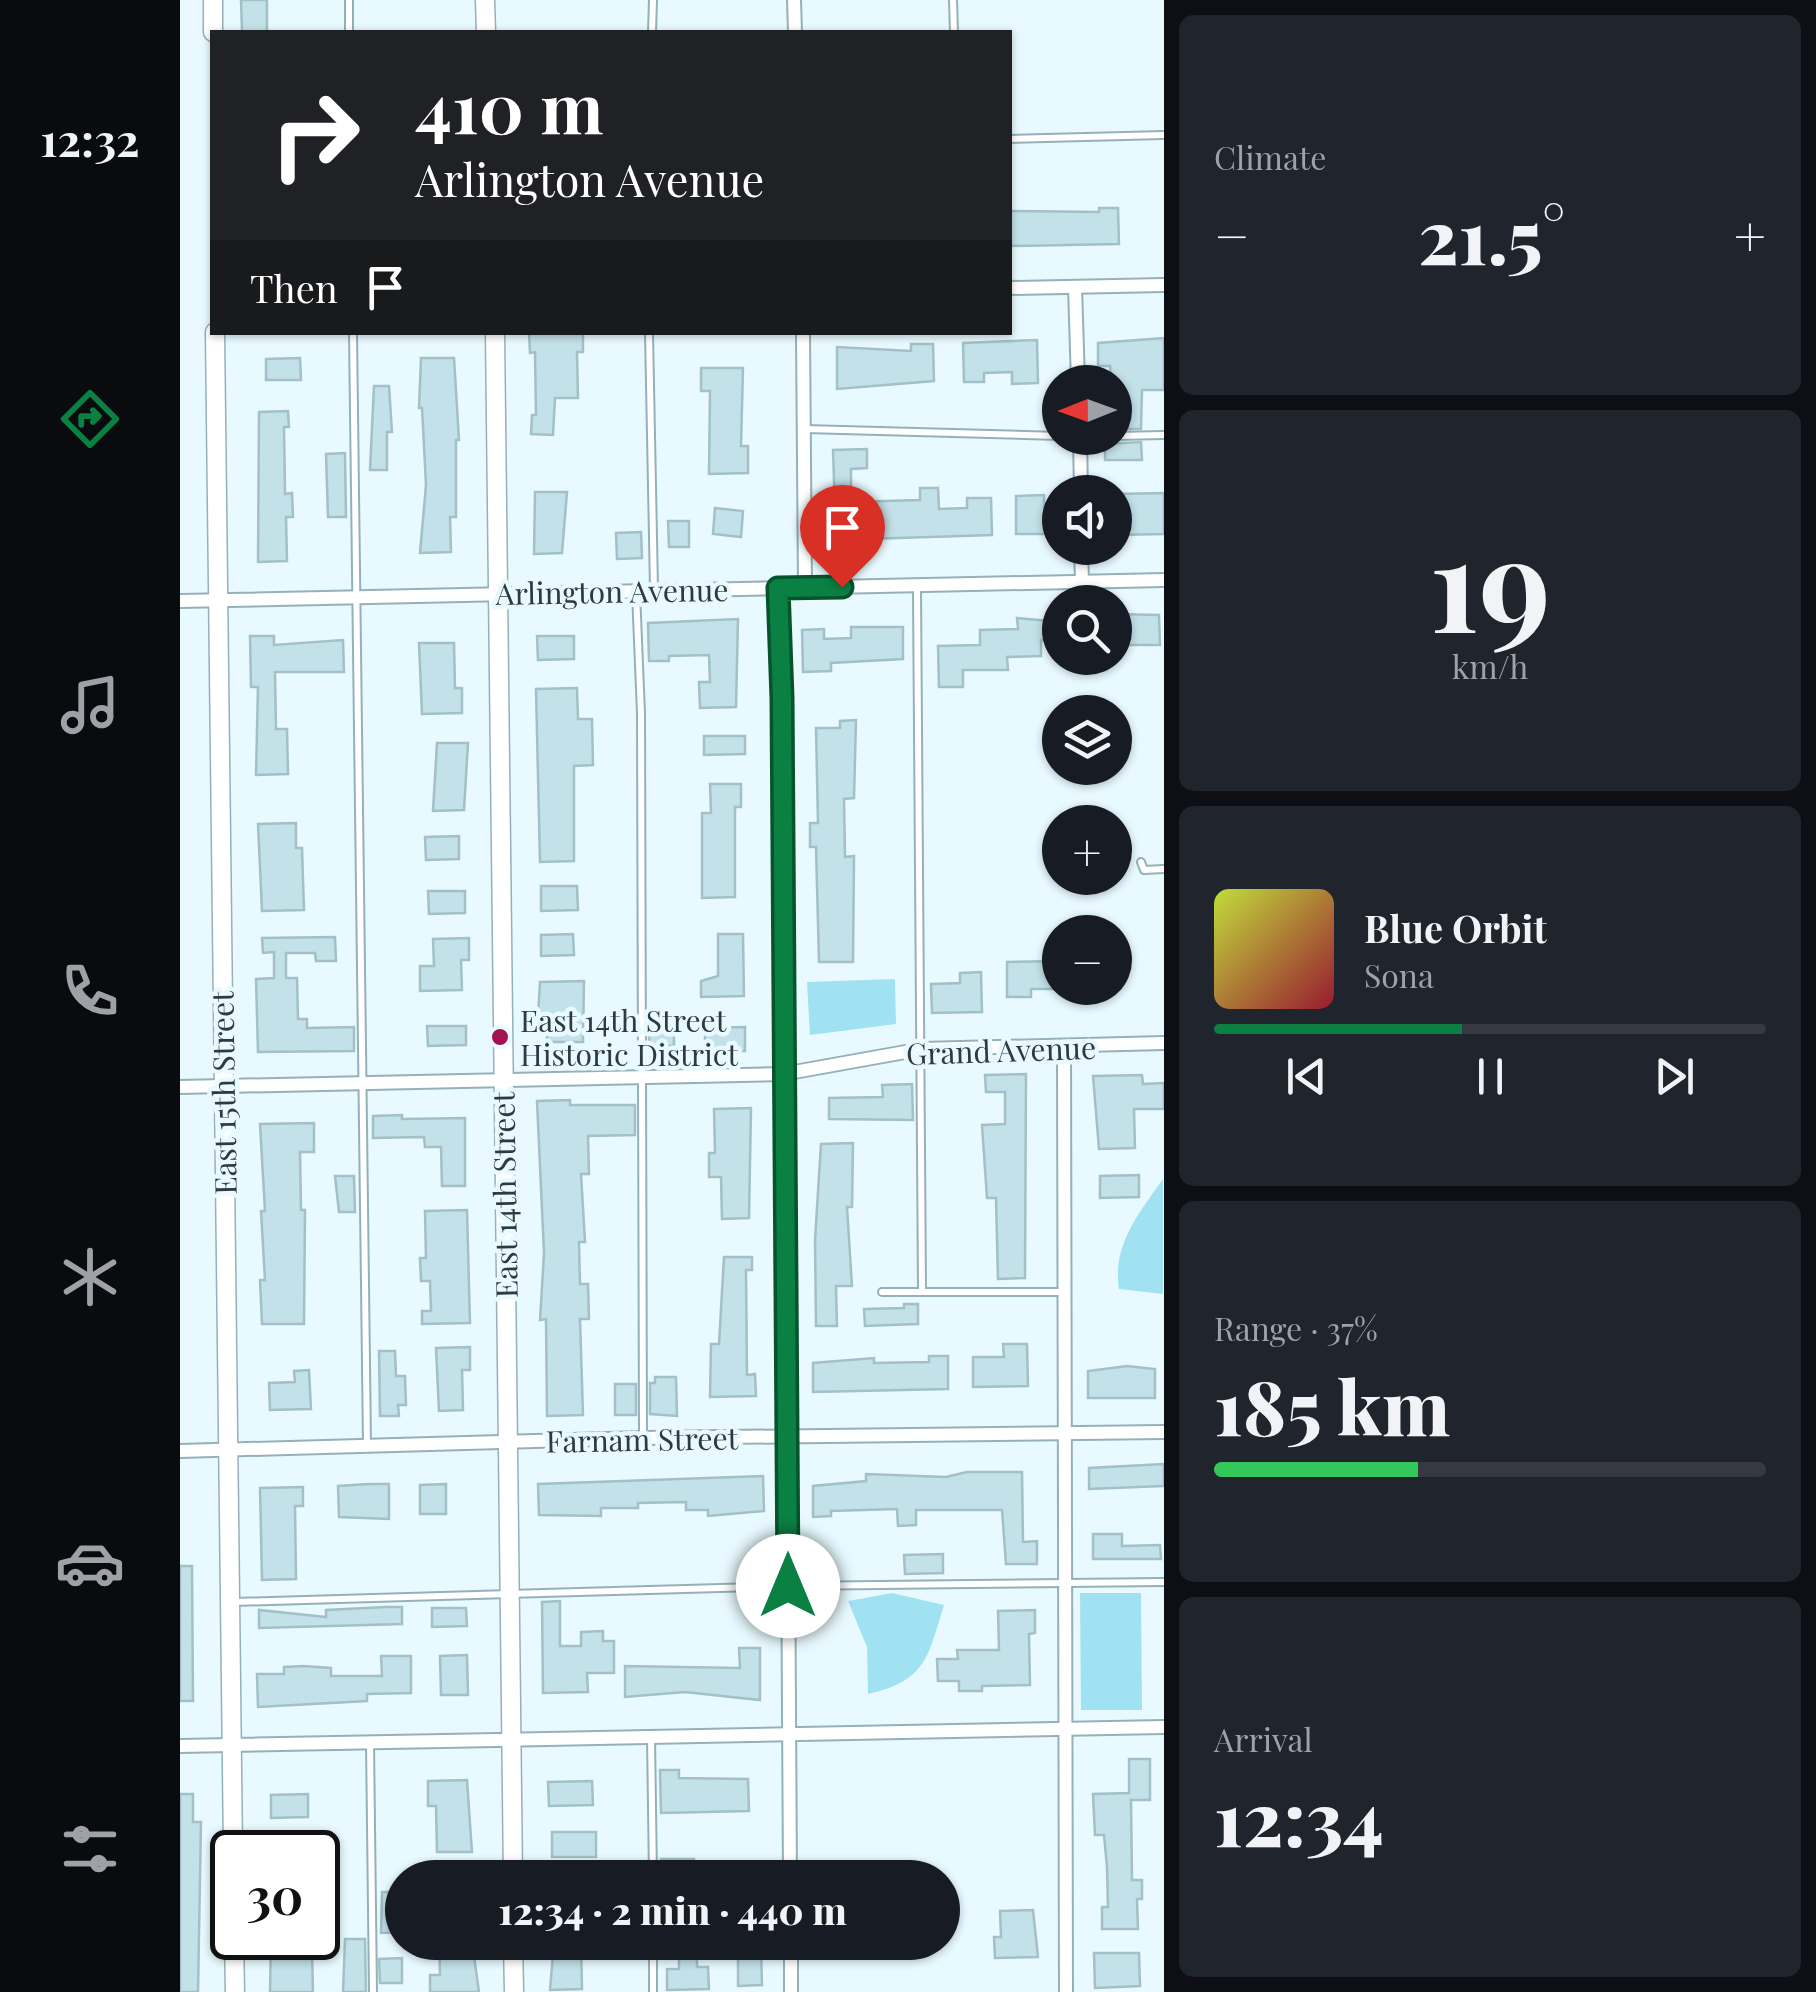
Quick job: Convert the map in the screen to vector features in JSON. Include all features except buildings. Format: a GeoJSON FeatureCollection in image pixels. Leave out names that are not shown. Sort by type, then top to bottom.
{"type":"FeatureCollection","features":[{"type":"Feature","properties":{"kind":"street"},"geometry":{"type":"LineString","coordinates":[[212,0],[213,30]]}},
{"type":"Feature","properties":{"kind":"street"},"geometry":{"type":"LineString","coordinates":[[486,0],[486,30]]}},
{"type":"Feature","properties":{"kind":"street"},"geometry":{"type":"LineString","coordinates":[[794,0],[795,30]]}},
{"type":"Feature","properties":{"kind":"street"},"geometry":{"type":"LineString","coordinates":[[1012,288],[1164,286]]}},
{"type":"Feature","properties":{"kind":"street"},"geometry":{"type":"LineString","coordinates":[[1075,287],[1077,365]]}},
{"type":"Feature","properties":{"kind":"street","name":"East 15th Street"},"geometry":{"type":"LineString","coordinates":[[214,335],[232,1830]]}},
{"type":"Feature","properties":{"kind":"street","name":"East 14th Street"},"geometry":{"type":"LineString","coordinates":[[495,335],[513,1860]]}},
{"type":"Feature","properties":{"kind":"street"},"geometry":{"type":"LineString","coordinates":[[803,335],[806,587]]}},
{"type":"Feature","properties":{"kind":"street"},"geometry":{"type":"LineString","coordinates":[[1082,565],[1082,582]]}},
{"type":"Feature","properties":{"kind":"street","name":"Arlington Avenue"},"geometry":{"type":"LineString","coordinates":[[180,601],[1164,580]]}},
{"type":"Feature","properties":{"kind":"street"},"geometry":{"type":"LineString","coordinates":[[778,588],[790,1860]]}},
{"type":"Feature","properties":{"kind":"street","name":"Grand Avenue"},"geometry":{"type":"LineString","coordinates":[[180,1086],[783,1074],[922,1049],[1164,1044]]}},
{"type":"Feature","properties":{"kind":"street"},"geometry":{"type":"LineString","coordinates":[[1064,1047],[1066,1992]]}},
{"type":"Feature","properties":{"kind":"street","name":"Farnam Street"},"geometry":{"type":"LineString","coordinates":[[180,1450],[642,1438],[1164,1432]]}},
{"type":"Feature","properties":{"kind":"street"},"geometry":{"type":"LineString","coordinates":[[180,1746],[1164,1728]]}},
{"type":"Feature","properties":{"kind":"street"},"geometry":{"type":"LineString","coordinates":[[234,1960],[235,1992]]}},
{"type":"Feature","properties":{"kind":"street"},"geometry":{"type":"LineString","coordinates":[[514,1960],[514,1992]]}},
{"type":"Feature","properties":{"kind":"street"},"geometry":{"type":"LineString","coordinates":[[791,1960],[791,1992]]}},
{"type":"Feature","properties":{"kind":"lane"},"geometry":{"type":"LineString","coordinates":[[348,0],[349,30]]}},
{"type":"Feature","properties":{"kind":"lane"},"geometry":{"type":"LineString","coordinates":[[652,30],[653,0]]}},
{"type":"Feature","properties":{"kind":"lane"},"geometry":{"type":"LineString","coordinates":[[953,0],[954,30]]}},
{"type":"Feature","properties":{"kind":"lane"},"geometry":{"type":"LineString","coordinates":[[1012,139],[1164,135]]}},
{"type":"Feature","properties":{"kind":"lane"},"geometry":{"type":"LineString","coordinates":[[353,335],[367,1444]]}},
{"type":"Feature","properties":{"kind":"lane"},"geometry":{"type":"LineString","coordinates":[[649,335],[654,590]]}},
{"type":"Feature","properties":{"kind":"lane"},"geometry":{"type":"LineString","coordinates":[[804,428],[1042,435]]}},
{"type":"Feature","properties":{"kind":"lane"},"geometry":{"type":"LineString","coordinates":[[1132,436],[1164,435]]}},
{"type":"Feature","properties":{"kind":"lane"},"geometry":{"type":"LineString","coordinates":[[917,586],[922,1291]]}},
{"type":"Feature","properties":{"kind":"lane"},"geometry":{"type":"LineString","coordinates":[[636,592],[641,713],[642,1438]]}},
{"type":"Feature","properties":{"kind":"lane"},"geometry":{"type":"LineString","coordinates":[[1141,862],[1144,870],[1164,869]]}},
{"type":"Feature","properties":{"kind":"lane"},"geometry":{"type":"LineString","coordinates":[[882,1292],[1063,1292]]}},
{"type":"Feature","properties":{"kind":"lane"},"geometry":{"type":"LineString","coordinates":[[232,1602],[788,1586],[1164,1582]]}},
{"type":"Feature","properties":{"kind":"lane"},"geometry":{"type":"LineString","coordinates":[[652,1735],[652,1860]]}},
{"type":"Feature","properties":{"kind":"lane"},"geometry":{"type":"LineString","coordinates":[[370,1740],[373,1992]]}},
{"type":"Feature","properties":{"kind":"lane"},"geometry":{"type":"LineString","coordinates":[[653,1960],[654,1992]]}},
{"type":"Feature","properties":{"kind":"shaded area"},"geometry":{"type":"Polygon","coordinates":[[[895,979],[896,1024],[810,1035],[807,982],[895,979]]]}},
{"type":"Feature","properties":{"kind":"shaded area"},"geometry":{"type":"Polygon","coordinates":[[[1163,1179],[1163,1294],[1119,1289],[1120,1258],[1129,1230],[1163,1179]]]}},
{"type":"Feature","properties":{"kind":"shaded area"},"geometry":{"type":"Polygon","coordinates":[[[892,1593],[944,1605],[928,1652],[914,1674],[888,1689],[868,1694],[867,1647],[848,1601],[892,1593]]]}},
{"type":"Feature","properties":{"kind":"shaded area"},"geometry":{"type":"Polygon","coordinates":[[[1080,1593],[1141,1593],[1142,1710],[1081,1710],[1080,1593]]]}},
{"type":"Feature","properties":{"kind":"place","name":"East 14th Street Historic District"},"geometry":{"type":"Point","coordinates":[500,1037]}},
{"type":"Feature","properties":{"kind":"route"},"geometry":{"type":"LineString","coordinates":[[788,1586],[778,588],[842,587]]}}]}
